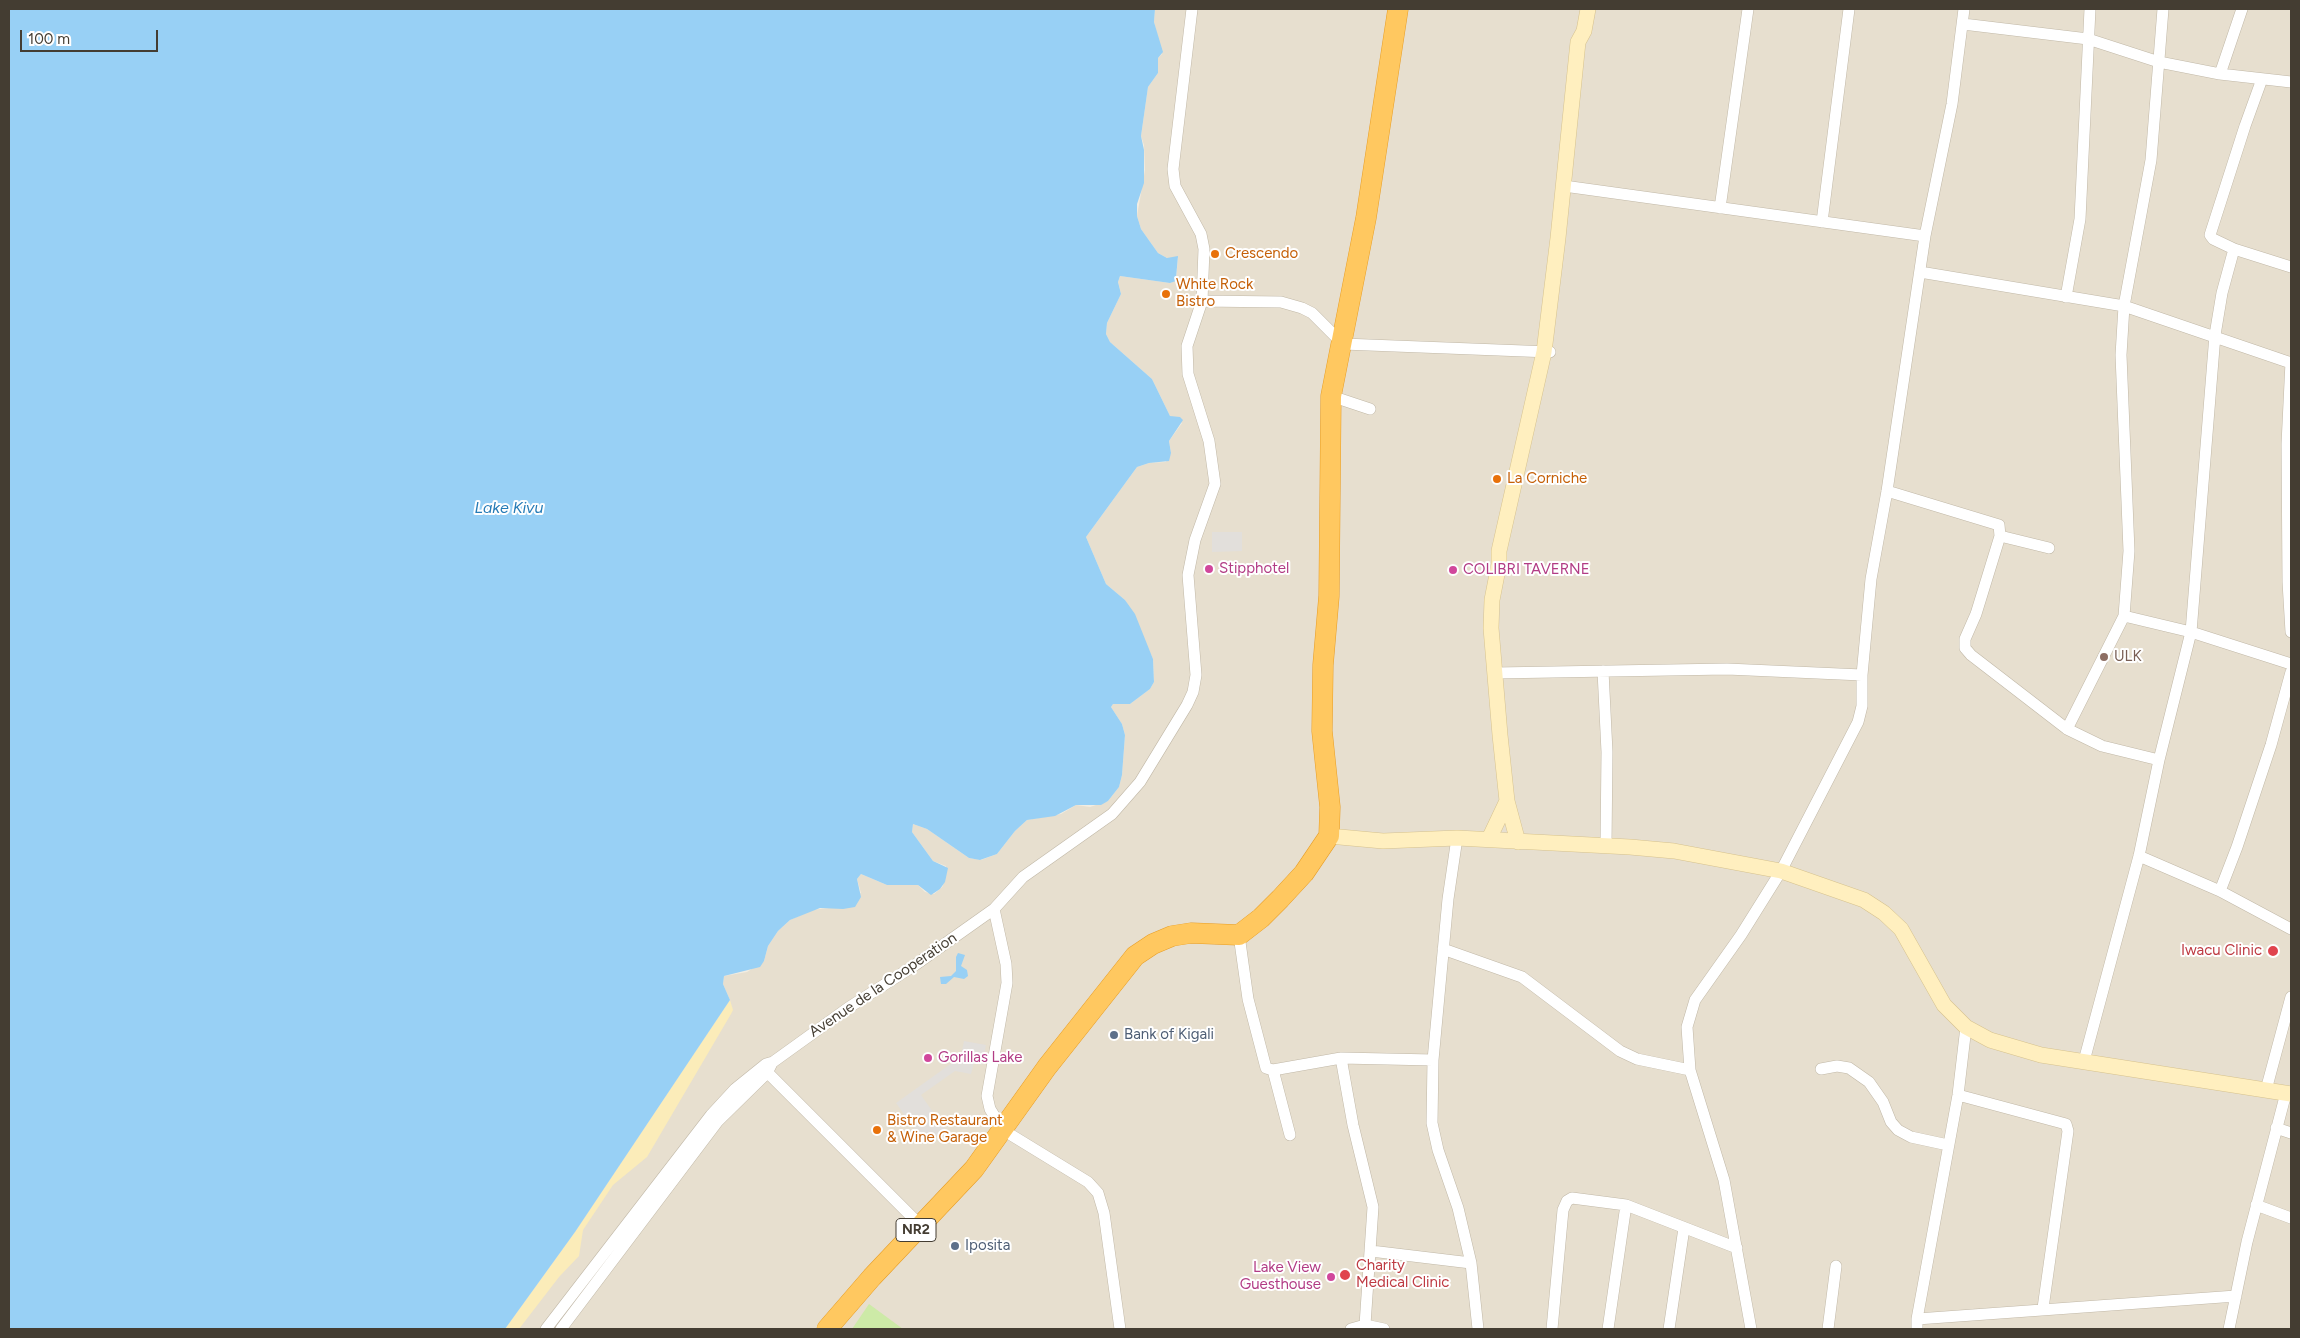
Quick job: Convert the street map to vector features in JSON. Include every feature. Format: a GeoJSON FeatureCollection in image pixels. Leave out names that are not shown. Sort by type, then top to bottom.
{"type":"FeatureCollection","features":[{"type":"Feature","properties":{"kind":"highway"},"geometry":{"type":"LineString","coordinates":[[1003,1130],[1046,1067],[1135,956],[1153,944],[1172,936],[1191,933],[1239,934],[1261,918],[1304,873],[1329,836],[1330,807],[1322,731],[1323,665],[1328,596],[1331,396],[1343,344],[1366,218],[1398,9]]}},
{"type":"Feature","properties":{"kind":"highway","name":"NR2"},"geometry":{"type":"LineString","coordinates":[[828,1329],[920,1225],[974,1169],[1003,1130]]}},
{"type":"Feature","properties":{"kind":"street","name":"Avenue de la Cooperation"},"geometry":{"type":"LineString","coordinates":[[622,1241],[714,1118],[738,1093],[794,1045],[915,965],[994,909],[1023,877],[1112,814],[1127,800],[1188,705],[1193,692],[1196,657],[1189,603],[1188,575],[1195,540],[1215,484],[1209,441],[1188,374],[1188,346],[1202,301],[1204,249],[1201,234],[1175,186],[1173,169],[1192,9]]}},
{"type":"Feature","properties":{"kind":"street"},"geometry":{"type":"LineString","coordinates":[[1518,842],[1507,801],[1492,600],[1499,564],[1499,551],[1521,484],[1548,352],[1568,187],[1577,90],[1578,42],[1584,31],[1588,9]]}},
{"type":"Feature","properties":{"kind":"street"},"geometry":{"type":"LineString","coordinates":[[1720,208],[1748,9]]}},
{"type":"Feature","properties":{"kind":"street"},"geometry":{"type":"LineString","coordinates":[[1822,222],[1849,9]]}},
{"type":"Feature","properties":{"kind":"street"},"geometry":{"type":"LineString","coordinates":[[1751,1329],[1724,1180],[1690,1070],[1687,1027],[1695,1000],[1742,935],[1781,871],[1858,722],[1862,706],[1862,675],[1871,579],[1887,491],[1925,236],[1952,104],[1964,9]]}},
{"type":"Feature","properties":{"kind":"street"},"geometry":{"type":"LineString","coordinates":[[2066,297],[2080,218],[2090,9]]}},
{"type":"Feature","properties":{"kind":"street"},"geometry":{"type":"LineString","coordinates":[[2067,729],[2124,616],[2128,551],[2121,355],[2124,306],[2151,160],[2163,9]]}},
{"type":"Feature","properties":{"kind":"street"},"geometry":{"type":"LineString","coordinates":[[2220,74],[2242,9]]}},
{"type":"Feature","properties":{"kind":"street"},"geometry":{"type":"LineString","coordinates":[[1963,24],[2088,39],[2159,62],[2220,74],[2291,82]]}},
{"type":"Feature","properties":{"kind":"street"},"geometry":{"type":"LineString","coordinates":[[2262,79],[2210,235],[2213,239],[2234,249],[2291,267]]}},
{"type":"Feature","properties":{"kind":"street"},"geometry":{"type":"LineString","coordinates":[[1568,187],[1925,236]]}},
{"type":"Feature","properties":{"kind":"street"},"geometry":{"type":"LineString","coordinates":[[2084,1061],[2139,856],[2159,760],[2191,632],[2215,335],[2222,293],[2234,249]]}},
{"type":"Feature","properties":{"kind":"street"},"geometry":{"type":"LineString","coordinates":[[1920,272],[2124,306],[2291,362],[2287,444],[2288,582],[2291,632]]}},
{"type":"Feature","properties":{"kind":"street"},"geometry":{"type":"LineString","coordinates":[[1202,301],[1281,302],[1302,308],[1312,312],[1343,344],[1548,352]]}},
{"type":"Feature","properties":{"kind":"street"},"geometry":{"type":"LineString","coordinates":[[1331,396],[1370,409]]}},
{"type":"Feature","properties":{"kind":"street"},"geometry":{"type":"LineString","coordinates":[[1887,491],[1995,522],[1999,525],[2000,536],[1976,614],[1965,639],[1965,648],[1971,656],[2067,729],[2102,746],[2159,760]]}},
{"type":"Feature","properties":{"kind":"street"},"geometry":{"type":"LineString","coordinates":[[2000,536],[2049,548]]}},
{"type":"Feature","properties":{"kind":"street"},"geometry":{"type":"LineString","coordinates":[[2124,616],[2191,632],[2291,664]]}},
{"type":"Feature","properties":{"kind":"street"},"geometry":{"type":"LineString","coordinates":[[1496,673],[1727,669],[1862,675]]}},
{"type":"Feature","properties":{"kind":"street"},"geometry":{"type":"LineString","coordinates":[[1603,671],[1607,752],[1606,845]]}},
{"type":"Feature","properties":{"kind":"street"},"geometry":{"type":"LineString","coordinates":[[2220,891],[2237,847],[2264,764],[2291,672]]}},
{"type":"Feature","properties":{"kind":"street"},"geometry":{"type":"LineString","coordinates":[[1489,839],[1507,801]]}},
{"type":"Feature","properties":{"kind":"street"},"geometry":{"type":"LineString","coordinates":[[1329,836],[1383,841],[1457,838],[1606,845],[1674,851],[1781,871],[1864,900],[1884,913],[1902,929],[1944,1004],[1966,1027],[1990,1040],[2016,1049],[2289,1093],[2276,1128],[2256,1205],[2229,1329]]}},
{"type":"Feature","properties":{"kind":"street"},"geometry":{"type":"LineString","coordinates":[[1457,838],[1442,949],[1432,1060],[1432,1123],[1438,1150],[1458,1208],[1471,1263],[1478,1329]]}},
{"type":"Feature","properties":{"kind":"street"},"geometry":{"type":"LineString","coordinates":[[2139,856],[2220,891],[2291,929]]}},
{"type":"Feature","properties":{"kind":"street"},"geometry":{"type":"LineString","coordinates":[[994,909],[1006,964],[1007,983],[987,1096],[990,1109],[1003,1130],[1088,1182],[1098,1193],[1104,1213],[1120,1329]]}},
{"type":"Feature","properties":{"kind":"street"},"geometry":{"type":"LineString","coordinates":[[1239,934],[1248,999],[1266,1068],[1273,1070],[1342,1058],[1432,1060]]}},
{"type":"Feature","properties":{"kind":"street"},"geometry":{"type":"LineString","coordinates":[[1442,949],[1522,976],[1620,1051],[1637,1059],[1690,1070]]}},
{"type":"Feature","properties":{"kind":"street"},"geometry":{"type":"LineString","coordinates":[[2266,1090],[2291,997]]}},
{"type":"Feature","properties":{"kind":"street"},"geometry":{"type":"LineString","coordinates":[[1966,1027],[1958,1095],[1917,1324],[2043,1308],[2236,1296]]}},
{"type":"Feature","properties":{"kind":"street"},"geometry":{"type":"LineString","coordinates":[[1342,1058],[1353,1125],[1373,1208],[1365,1325]]}},
{"type":"Feature","properties":{"kind":"street"},"geometry":{"type":"LineString","coordinates":[[1821,1068],[1837,1066],[1849,1068],[1869,1082],[1883,1102],[1891,1122],[1898,1130],[1911,1137],[1948,1144]]}},
{"type":"Feature","properties":{"kind":"street"},"geometry":{"type":"LineString","coordinates":[[764,1070],[920,1225]]}},
{"type":"Feature","properties":{"kind":"street"},"geometry":{"type":"LineString","coordinates":[[1273,1070],[1290,1136]]}},
{"type":"Feature","properties":{"kind":"street"},"geometry":{"type":"LineString","coordinates":[[1958,1095],[2066,1124],[2068,1131],[2043,1308]]}},
{"type":"Feature","properties":{"kind":"street"},"geometry":{"type":"LineString","coordinates":[[2276,1128],[2291,1133]]}},
{"type":"Feature","properties":{"kind":"street"},"geometry":{"type":"LineString","coordinates":[[1552,1329],[1563,1210],[1567,1201],[1572,1198],[1626,1205],[1737,1248]]}},
{"type":"Feature","properties":{"kind":"street"},"geometry":{"type":"LineString","coordinates":[[1608,1329],[1626,1205]]}},
{"type":"Feature","properties":{"kind":"street"},"geometry":{"type":"LineString","coordinates":[[2256,1205],[2291,1218]]}},
{"type":"Feature","properties":{"kind":"street"},"geometry":{"type":"LineString","coordinates":[[1669,1329],[1684,1228]]}},
{"type":"Feature","properties":{"kind":"street"},"geometry":{"type":"LineString","coordinates":[[546,1329],[622,1241]]}},
{"type":"Feature","properties":{"kind":"street"},"geometry":{"type":"LineString","coordinates":[[561,1329],[622,1241]]}},
{"type":"Feature","properties":{"kind":"street"},"geometry":{"type":"LineString","coordinates":[[1371,1251],[1471,1263]]}},
{"type":"Feature","properties":{"kind":"street"},"geometry":{"type":"LineString","coordinates":[[1828,1329],[1836,1266]]}},
{"type":"Feature","properties":{"kind":"street"},"geometry":{"type":"LineString","coordinates":[[1351,1329],[1365,1325],[1384,1329]]}},
{"type":"Feature","properties":{"kind":"shaded area"},"geometry":{"type":"Polygon","coordinates":[[[1155,9],[2291,9],[2291,1329],[505,1329],[575,1232],[730,1000],[723,984],[724,976],[747,972],[764,961],[768,946],[778,931],[790,920],[811,910],[829,908],[861,893],[857,879],[861,874],[887,885],[912,883],[918,885],[925,892],[934,894],[943,886],[946,866],[933,861],[912,832],[913,824],[927,829],[969,858],[981,860],[997,854],[1015,831],[1027,820],[1061,814],[1076,805],[1090,807],[1108,801],[1119,787],[1122,775],[1125,735],[1122,724],[1111,707],[1113,704],[1130,704],[1150,689],[1154,682],[1153,659],[1125,600],[1106,584],[1086,537],[1137,467],[1149,463],[1166,462],[1171,453],[1169,441],[1182,423],[1170,416],[1152,379],[1110,342],[1106,334],[1107,323],[1121,294],[1118,282],[1120,276],[1170,283],[1175,281],[1176,278],[1178,258],[1167,258],[1158,253],[1141,229],[1137,216],[1145,170],[1144,145],[1141,136],[1148,87],[1158,73],[1158,58],[1162,54],[1154,22],[1155,9]]]}},
{"type":"Feature","properties":{"kind":"shaded area"},"geometry":{"type":"Polygon","coordinates":[[[1212,532],[1242,532],[1242,551],[1212,552],[1212,532]]]}},
{"type":"Feature","properties":{"kind":"shaded area"},"geometry":{"type":"Polygon","coordinates":[[[964,1041],[986,1045],[982,1065],[974,1063],[971,1074],[955,1071],[921,1095],[945,1129],[925,1144],[896,1103],[952,1063],[959,1064],[964,1041]]]}},
{"type":"Feature","properties":{"kind":"green space"},"geometry":{"type":"Polygon","coordinates":[[[869,1304],[903,1329],[852,1329],[869,1304]]]}},
{"type":"Feature","properties":{"kind":"sand"},"geometry":{"type":"Polygon","coordinates":[[[730,1000],[733,1010],[731,1014],[647,1157],[613,1185],[583,1230],[579,1256],[559,1277],[519,1329],[505,1329],[575,1232],[730,1000]]]}},
{"type":"Feature","properties":{"kind":"water","name":"Lake Kivu"},"geometry":{"type":"Polygon","coordinates":[[[9,9],[1155,9],[1154,22],[1163,52],[1158,58],[1158,73],[1148,87],[1141,136],[1144,150],[1144,183],[1137,204],[1137,216],[1141,229],[1158,253],[1167,258],[1178,256],[1176,281],[1170,283],[1120,276],[1118,282],[1121,294],[1107,323],[1106,334],[1110,342],[1152,379],[1170,416],[1180,417],[1183,420],[1169,441],[1171,453],[1169,461],[1149,463],[1137,467],[1086,537],[1106,584],[1125,600],[1135,614],[1153,659],[1154,682],[1150,689],[1130,704],[1113,704],[1111,707],[1122,724],[1125,735],[1122,775],[1119,787],[1108,801],[1101,805],[1076,805],[1055,816],[1027,820],[1015,831],[997,854],[980,860],[969,858],[927,829],[913,824],[912,832],[933,861],[948,868],[945,882],[940,889],[931,895],[918,885],[887,885],[861,874],[857,879],[861,897],[855,907],[843,909],[820,908],[790,920],[778,931],[768,946],[764,961],[760,967],[724,976],[723,984],[730,1000],[575,1232],[505,1329],[9,1329],[9,9]]]}},
{"type":"Feature","properties":{"kind":"water"},"geometry":{"type":"Polygon","coordinates":[[[958,953],[965,955],[961,966],[967,970],[968,976],[964,979],[954,977],[946,984],[941,984],[940,977],[951,976],[956,971],[956,957],[958,953]]]}},
{"type":"Feature","properties":{"kind":"place","name":"Crescendo"},"geometry":{"type":"Point","coordinates":[1215,254]}},
{"type":"Feature","properties":{"kind":"place","name":"White Rock Bistro"},"geometry":{"type":"Point","coordinates":[1166,294]}},
{"type":"Feature","properties":{"kind":"place","name":"La Corniche"},"geometry":{"type":"Point","coordinates":[1497,479]}},
{"type":"Feature","properties":{"kind":"place","name":"Stipphotel"},"geometry":{"type":"Point","coordinates":[1209,569]}},
{"type":"Feature","properties":{"kind":"place","name":"COLIBRI TAVERNE"},"geometry":{"type":"Point","coordinates":[1453,570]}},
{"type":"Feature","properties":{"kind":"place","name":"ULK"},"geometry":{"type":"Point","coordinates":[2104,657]}},
{"type":"Feature","properties":{"kind":"place","name":"Iwacu Clinic"},"geometry":{"type":"Point","coordinates":[2273,951]}},
{"type":"Feature","properties":{"kind":"place","name":"Bank of Kigali"},"geometry":{"type":"Point","coordinates":[1114,1035]}},
{"type":"Feature","properties":{"kind":"place","name":"Gorillas Lake"},"geometry":{"type":"Point","coordinates":[928,1058]}},
{"type":"Feature","properties":{"kind":"place","name":"Bistro Restaurant & Wine Garage"},"geometry":{"type":"Point","coordinates":[877,1130]}},
{"type":"Feature","properties":{"kind":"place","name":"Iposita"},"geometry":{"type":"Point","coordinates":[955,1246]}},
{"type":"Feature","properties":{"kind":"place","name":"Charity Medical Clinic"},"geometry":{"type":"Point","coordinates":[1345,1275]}},
{"type":"Feature","properties":{"kind":"place","name":"Lake View Guesthouse"},"geometry":{"type":"Point","coordinates":[1331,1277]}}]}
